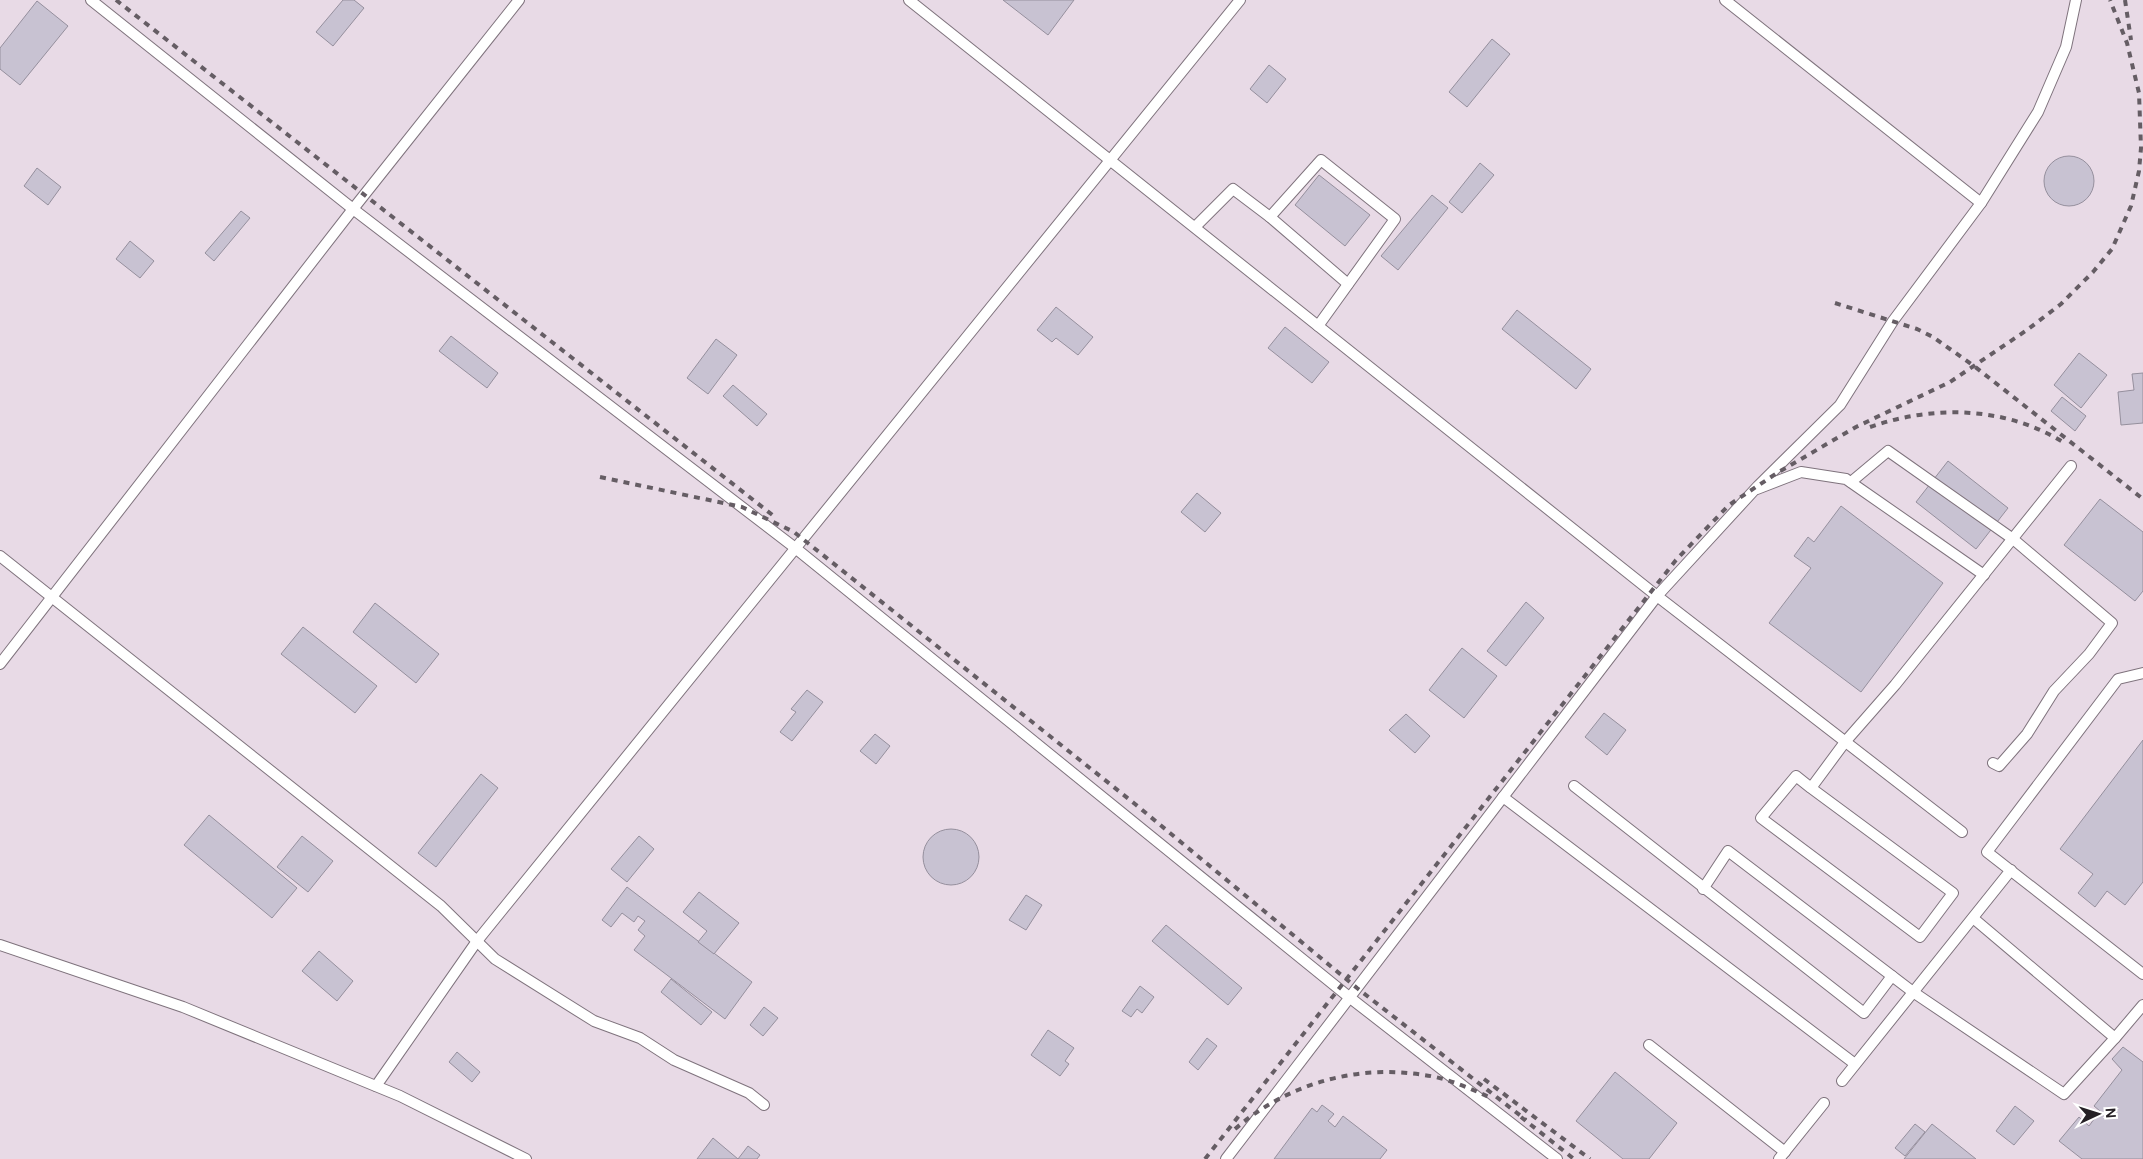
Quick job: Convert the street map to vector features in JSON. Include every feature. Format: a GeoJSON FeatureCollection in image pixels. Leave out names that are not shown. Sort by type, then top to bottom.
{"type":"FeatureCollection","features":[{"type":"Feature","properties":{"kind":"lane"},"geometry":{"type":"LineString","coordinates":[[91,0],[353,209],[794,548],[1349,997],[1556,1159]]}},
{"type":"Feature","properties":{"kind":"lane"},"geometry":{"type":"LineString","coordinates":[[0,664],[353,209],[519,0]]}},
{"type":"Feature","properties":{"kind":"lane"},"geometry":{"type":"LineString","coordinates":[[909,0],[1657,596],[1962,832]]}},
{"type":"Feature","properties":{"kind":"lane"},"geometry":{"type":"LineString","coordinates":[[376,1086],[477,941],[1240,0]]}},
{"type":"Feature","properties":{"kind":"lane"},"geometry":{"type":"LineString","coordinates":[[1725,0],[1980,203]]}},
{"type":"Feature","properties":{"kind":"lane"},"geometry":{"type":"LineString","coordinates":[[1226,1159],[1657,596],[1754,490],[1840,405],[1892,321],[1980,203],[2038,112],[2066,47],[2076,0]]}},
{"type":"Feature","properties":{"kind":"lane"},"geometry":{"type":"LineString","coordinates":[[1270,217],[1321,160],[1395,219],[1318,326]]}},
{"type":"Feature","properties":{"kind":"lane"},"geometry":{"type":"LineString","coordinates":[[1195,227],[1233,189],[1270,217],[1348,284]]}},
{"type":"Feature","properties":{"kind":"lane"},"geometry":{"type":"LineString","coordinates":[[1851,482],[1888,451],[2013,539],[2112,623],[2089,654],[2054,691],[2027,734],[1999,766],[1993,763]]}},
{"type":"Feature","properties":{"kind":"lane"},"geometry":{"type":"LineString","coordinates":[[1811,788],[1845,742],[1895,685],[2072,466]]}},
{"type":"Feature","properties":{"kind":"lane"},"geometry":{"type":"LineString","coordinates":[[1754,490],[1801,472],[1846,479],[1984,575]]}},
{"type":"Feature","properties":{"kind":"lane"},"geometry":{"type":"LineString","coordinates":[[0,556],[442,906],[495,959],[594,1021],[640,1038],[674,1060],[749,1093],[764,1104]]}},
{"type":"Feature","properties":{"kind":"lane"},"geometry":{"type":"LineString","coordinates":[[2143,673],[2118,679],[1987,852],[2143,974]]}},
{"type":"Feature","properties":{"kind":"lane"},"geometry":{"type":"LineString","coordinates":[[1796,776],[1811,788],[1953,893],[1920,937],[1761,818],[1796,776]]}},
{"type":"Feature","properties":{"kind":"lane"},"geometry":{"type":"LineString","coordinates":[[1574,786],[1864,1013],[1892,976]]}},
{"type":"Feature","properties":{"kind":"lane"},"geometry":{"type":"LineString","coordinates":[[1503,797],[1855,1064]]}},
{"type":"Feature","properties":{"kind":"lane"},"geometry":{"type":"LineString","coordinates":[[1703,888],[1728,851],[1913,992],[2064,1094],[2143,1005]]}},
{"type":"Feature","properties":{"kind":"lane"},"geometry":{"type":"LineString","coordinates":[[1842,1081],[2011,870]]}},
{"type":"Feature","properties":{"kind":"lane"},"geometry":{"type":"LineString","coordinates":[[1973,918],[2115,1038]]}},
{"type":"Feature","properties":{"kind":"lane"},"geometry":{"type":"LineString","coordinates":[[0,945],[183,1007],[376,1086],[526,1159]]}},
{"type":"Feature","properties":{"kind":"lane"},"geometry":{"type":"LineString","coordinates":[[1649,1045],[1782,1155],[1824,1103]]}},
{"type":"Feature","properties":{"kind":"building"},"geometry":{"type":"Polygon","coordinates":[[[343,0],[354,0],[364,8],[333,46],[316,32],[343,0]]]}},
{"type":"Feature","properties":{"kind":"building"},"geometry":{"type":"Polygon","coordinates":[[[1003,0],[1074,0],[1048,35],[1003,0]]]}},
{"type":"Feature","properties":{"kind":"building"},"geometry":{"type":"Polygon","coordinates":[[[37,1],[68,26],[20,85],[0,69],[0,48],[37,1]]]}},
{"type":"Feature","properties":{"kind":"building"},"geometry":{"type":"Polygon","coordinates":[[[1492,39],[1510,54],[1467,107],[1449,92],[1492,39]]]}},
{"type":"Feature","properties":{"kind":"building"},"geometry":{"type":"Polygon","coordinates":[[[1269,65],[1286,79],[1267,103],[1250,89],[1269,65]]]}},
{"type":"Feature","properties":{"kind":"building"},"geometry":{"type":"Polygon","coordinates":[[[2069,156],[2079,158],[2087,163],[2092,171],[2094,181],[2092,191],[2087,199],[2079,204],[2069,206],[2059,204],[2051,199],[2046,191],[2044,181],[2046,171],[2051,163],[2059,158],[2069,156]]]}},
{"type":"Feature","properties":{"kind":"building"},"geometry":{"type":"Polygon","coordinates":[[[1480,163],[1494,175],[1462,213],[1449,202],[1480,163]]]}},
{"type":"Feature","properties":{"kind":"building"},"geometry":{"type":"Polygon","coordinates":[[[37,168],[61,187],[48,205],[24,186],[37,168]]]}},
{"type":"Feature","properties":{"kind":"building"},"geometry":{"type":"Polygon","coordinates":[[[1319,175],[1370,215],[1345,246],[1295,205],[1319,175]]]}},
{"type":"Feature","properties":{"kind":"building"},"geometry":{"type":"Polygon","coordinates":[[[1432,195],[1448,208],[1398,270],[1381,256],[1432,195]]]}},
{"type":"Feature","properties":{"kind":"building"},"geometry":{"type":"Polygon","coordinates":[[[241,211],[250,218],[214,261],[205,253],[241,211]]]}},
{"type":"Feature","properties":{"kind":"building"},"geometry":{"type":"Polygon","coordinates":[[[130,241],[154,261],[140,278],[116,259],[130,241]]]}},
{"type":"Feature","properties":{"kind":"building"},"geometry":{"type":"Polygon","coordinates":[[[1056,307],[1093,337],[1078,355],[1056,338],[1052,342],[1037,330],[1056,307]]]}},
{"type":"Feature","properties":{"kind":"building"},"geometry":{"type":"Polygon","coordinates":[[[1517,310],[1591,369],[1576,389],[1502,329],[1517,310]]]}},
{"type":"Feature","properties":{"kind":"building"},"geometry":{"type":"Polygon","coordinates":[[[1285,327],[1329,362],[1312,383],[1268,348],[1285,327]]]}},
{"type":"Feature","properties":{"kind":"building"},"geometry":{"type":"Polygon","coordinates":[[[451,336],[498,373],[487,388],[439,351],[451,336]]]}},
{"type":"Feature","properties":{"kind":"building"},"geometry":{"type":"Polygon","coordinates":[[[716,339],[737,355],[708,394],[687,378],[716,339]]]}},
{"type":"Feature","properties":{"kind":"building"},"geometry":{"type":"Polygon","coordinates":[[[2079,353],[2107,375],[2081,408],[2054,385],[2079,353]]]}},
{"type":"Feature","properties":{"kind":"building"},"geometry":{"type":"Polygon","coordinates":[[[2143,373],[2143,423],[2121,425],[2118,392],[2134,390],[2132,374],[2143,373]]]}},
{"type":"Feature","properties":{"kind":"building"},"geometry":{"type":"Polygon","coordinates":[[[733,385],[767,414],[757,426],[723,396],[733,385]]]}},
{"type":"Feature","properties":{"kind":"building"},"geometry":{"type":"Polygon","coordinates":[[[2062,397],[2086,416],[2075,431],[2051,411],[2062,397]]]}},
{"type":"Feature","properties":{"kind":"building"},"geometry":{"type":"Polygon","coordinates":[[[1948,461],[2008,508],[1976,549],[1916,502],[1948,461]]]}},
{"type":"Feature","properties":{"kind":"building"},"geometry":{"type":"Polygon","coordinates":[[[1197,493],[1221,513],[1205,532],[1181,512],[1197,493]]]}},
{"type":"Feature","properties":{"kind":"building"},"geometry":{"type":"Polygon","coordinates":[[[2100,499],[2143,532],[2143,591],[2135,601],[2064,545],[2100,499]]]}},
{"type":"Feature","properties":{"kind":"building"},"geometry":{"type":"Polygon","coordinates":[[[1841,506],[1943,583],[1861,692],[1769,623],[1811,568],[1794,556],[1808,537],[1814,542],[1841,506]]]}},
{"type":"Feature","properties":{"kind":"building"},"geometry":{"type":"Polygon","coordinates":[[[1526,602],[1544,618],[1506,666],[1487,651],[1526,602]]]}},
{"type":"Feature","properties":{"kind":"building"},"geometry":{"type":"Polygon","coordinates":[[[375,603],[439,654],[416,683],[353,632],[375,603]]]}},
{"type":"Feature","properties":{"kind":"building"},"geometry":{"type":"Polygon","coordinates":[[[303,627],[377,686],[355,713],[281,654],[303,627]]]}},
{"type":"Feature","properties":{"kind":"building"},"geometry":{"type":"Polygon","coordinates":[[[1462,648],[1497,676],[1464,718],[1429,690],[1462,648]]]}},
{"type":"Feature","properties":{"kind":"building"},"geometry":{"type":"Polygon","coordinates":[[[807,690],[823,702],[792,741],[780,732],[796,712],[791,709],[807,690]]]}},
{"type":"Feature","properties":{"kind":"building"},"geometry":{"type":"Polygon","coordinates":[[[1604,713],[1626,730],[1607,755],[1585,737],[1604,713]]]}},
{"type":"Feature","properties":{"kind":"building"},"geometry":{"type":"Polygon","coordinates":[[[1406,714],[1430,736],[1415,753],[1389,730],[1406,714]]]}},
{"type":"Feature","properties":{"kind":"building"},"geometry":{"type":"Polygon","coordinates":[[[875,734],[890,746],[876,764],[860,751],[875,734]]]}},
{"type":"Feature","properties":{"kind":"building"},"geometry":{"type":"Polygon","coordinates":[[[2143,740],[2143,882],[2125,905],[2107,891],[2095,907],[2078,893],[2093,874],[2060,849],[2143,740]]]}},
{"type":"Feature","properties":{"kind":"building"},"geometry":{"type":"Polygon","coordinates":[[[481,774],[498,788],[436,867],[418,853],[481,774]]]}},
{"type":"Feature","properties":{"kind":"building"},"geometry":{"type":"Polygon","coordinates":[[[209,815],[297,888],[272,918],[184,845],[209,815]]]}},
{"type":"Feature","properties":{"kind":"building"},"geometry":{"type":"Polygon","coordinates":[[[951,829],[962,831],[971,837],[977,846],[979,857],[977,868],[971,877],[962,883],[951,885],[940,883],[931,877],[925,868],[923,857],[925,846],[931,837],[940,831],[951,829]]]}},
{"type":"Feature","properties":{"kind":"building"},"geometry":{"type":"Polygon","coordinates":[[[302,836],[333,861],[308,892],[277,867],[302,836]]]}},
{"type":"Feature","properties":{"kind":"building"},"geometry":{"type":"Polygon","coordinates":[[[639,836],[654,849],[627,882],[611,869],[639,836]]]}},
{"type":"Feature","properties":{"kind":"building"},"geometry":{"type":"Polygon","coordinates":[[[627,887],[752,982],[725,1019],[634,950],[645,936],[638,930],[645,921],[638,916],[634,922],[622,913],[611,927],[602,920],[627,887]]]}},
{"type":"Feature","properties":{"kind":"building"},"geometry":{"type":"Polygon","coordinates":[[[699,892],[739,923],[714,954],[698,942],[707,931],[683,912],[699,892]]]}},
{"type":"Feature","properties":{"kind":"building"},"geometry":{"type":"Polygon","coordinates":[[[1026,895],[1042,905],[1026,930],[1009,920],[1026,895]]]}},
{"type":"Feature","properties":{"kind":"building"},"geometry":{"type":"Polygon","coordinates":[[[1166,925],[1242,988],[1228,1005],[1152,941],[1166,925]]]}},
{"type":"Feature","properties":{"kind":"building"},"geometry":{"type":"Polygon","coordinates":[[[319,951],[353,981],[337,1001],[302,971],[319,951]]]}},
{"type":"Feature","properties":{"kind":"building"},"geometry":{"type":"Polygon","coordinates":[[[671,979],[712,1012],[701,1025],[661,992],[671,979]]]}},
{"type":"Feature","properties":{"kind":"building"},"geometry":{"type":"Polygon","coordinates":[[[1140,986],[1154,997],[1142,1013],[1137,1009],[1131,1017],[1122,1011],[1140,986]]]}},
{"type":"Feature","properties":{"kind":"building"},"geometry":{"type":"Polygon","coordinates":[[[764,1007],[778,1018],[763,1036],[750,1025],[764,1007]]]}},
{"type":"Feature","properties":{"kind":"building"},"geometry":{"type":"Polygon","coordinates":[[[1048,1030],[1074,1048],[1065,1061],[1069,1064],[1060,1076],[1031,1055],[1048,1030]]]}},
{"type":"Feature","properties":{"kind":"building"},"geometry":{"type":"Polygon","coordinates":[[[1207,1038],[1217,1046],[1198,1070],[1189,1062],[1207,1038]]]}},
{"type":"Feature","properties":{"kind":"building"},"geometry":{"type":"Polygon","coordinates":[[[2123,1047],[2143,1062],[2143,1159],[2082,1159],[2059,1141],[2079,1117],[2089,1126],[2100,1111],[2094,1106],[2122,1070],[2112,1059],[2123,1047]]]}},
{"type":"Feature","properties":{"kind":"building"},"geometry":{"type":"Polygon","coordinates":[[[457,1052],[480,1072],[472,1082],[449,1062],[457,1052]]]}},
{"type":"Feature","properties":{"kind":"building"},"geometry":{"type":"Polygon","coordinates":[[[1615,1072],[1677,1123],[1649,1159],[1623,1159],[1576,1121],[1615,1072]]]}},
{"type":"Feature","properties":{"kind":"building"},"geometry":{"type":"Polygon","coordinates":[[[1322,1105],[1334,1114],[1328,1121],[1335,1127],[1343,1116],[1387,1150],[1380,1159],[1274,1159],[1312,1108],[1317,1112],[1322,1105]]]}},
{"type":"Feature","properties":{"kind":"building"},"geometry":{"type":"Polygon","coordinates":[[[2015,1106],[2034,1121],[2014,1145],[1996,1131],[2015,1106]]]}},
{"type":"Feature","properties":{"kind":"building"},"geometry":{"type":"Polygon","coordinates":[[[1915,1124],[1925,1132],[1905,1156],[1895,1148],[1915,1124]]]}},
{"type":"Feature","properties":{"kind":"building"},"geometry":{"type":"Polygon","coordinates":[[[1932,1124],[1976,1159],[1904,1159],[1932,1124]]]}},
{"type":"Feature","properties":{"kind":"building"},"geometry":{"type":"Polygon","coordinates":[[[713,1138],[738,1159],[697,1159],[713,1138]]]}},
{"type":"Feature","properties":{"kind":"building"},"geometry":{"type":"Polygon","coordinates":[[[748,1146],[760,1155],[757,1159],[738,1159],[748,1146]]]}},
{"type":"Feature","properties":{"kind":"railway"},"geometry":{"type":"LineString","coordinates":[[116,0],[775,517]]}},
{"type":"Feature","properties":{"kind":"railway"},"geometry":{"type":"LineString","coordinates":[[1205,1159],[1676,560],[1729,505],[1777,473],[1856,427],[1950,382],[2027,330],[2061,304],[2093,272],[2112,249],[2131,206],[2139,171],[2141,148],[2139,93],[2127,43],[2110,0]]}},
{"type":"Feature","properties":{"kind":"railway"},"geometry":{"type":"LineString","coordinates":[[2125,0],[2131,40]]}},
{"type":"Feature","properties":{"kind":"railway"},"geometry":{"type":"LineString","coordinates":[[1835,303],[1917,329],[1933,337],[1974,366],[2143,499]]}},
{"type":"Feature","properties":{"kind":"railway"},"geometry":{"type":"LineString","coordinates":[[1870,427],[1918,415],[1968,413],[2017,421],[2063,442]]}},
{"type":"Feature","properties":{"kind":"railway"},"geometry":{"type":"LineString","coordinates":[[600,477],[742,507],[794,532],[1135,804],[1357,988],[1526,1120]]}},
{"type":"Feature","properties":{"kind":"railway"},"geometry":{"type":"LineString","coordinates":[[1235,1129],[1255,1113],[1300,1089],[1348,1075],[1398,1072],[1433,1076],[1489,1097]]}},
{"type":"Feature","properties":{"kind":"railway"},"geometry":{"type":"LineString","coordinates":[[1484,1079],[1590,1159]]}},
{"type":"Feature","properties":{"kind":"railway"},"geometry":{"type":"LineString","coordinates":[[1521,1117],[1574,1159]]}}]}
